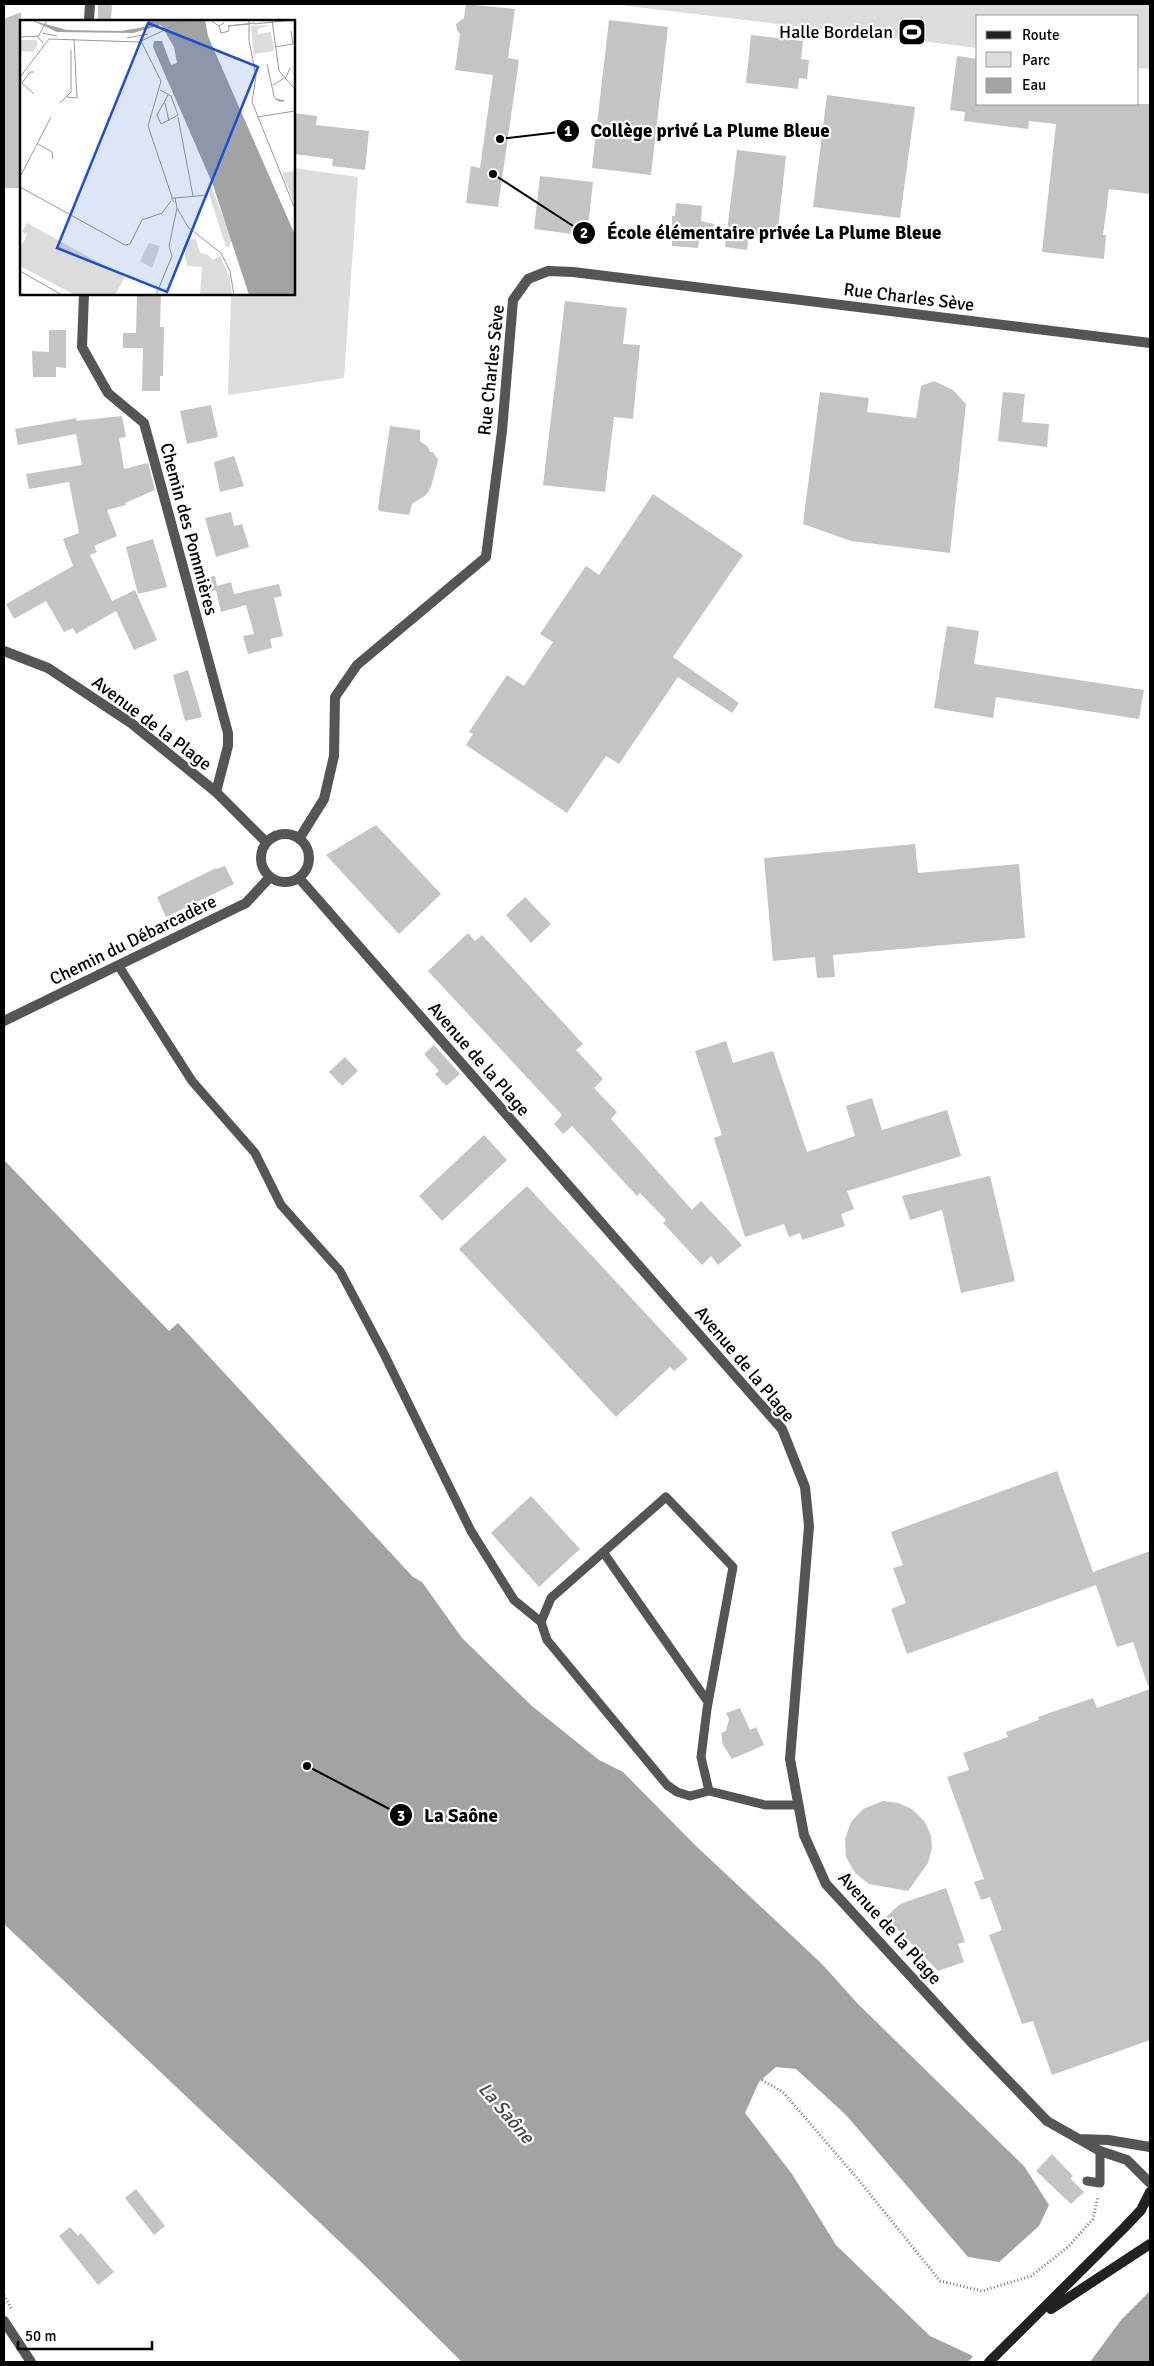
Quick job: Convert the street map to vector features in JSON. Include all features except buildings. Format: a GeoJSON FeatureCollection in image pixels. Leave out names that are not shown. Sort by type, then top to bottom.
{"type":"FeatureCollection","features":[{"type":"Feature","properties":{"kind":"main road"},"geometry":{"type":"LineString","coordinates":[[989,2362],[1141,2210],[1150,2193],[1150,2184]]}},
{"type":"Feature","properties":{"kind":"main road"},"geometry":{"type":"LineString","coordinates":[[1022,2330],[1066,2298],[1150,2244]]}},
{"type":"Feature","properties":{"kind":"street"},"geometry":{"type":"LineString","coordinates":[[90,4],[90,20]]}},
{"type":"Feature","properties":{"kind":"street","name":"Rue Charles Sève"},"geometry":{"type":"LineString","coordinates":[[299,839],[324,799],[334,756],[335,697],[357,665],[486,557],[502,430],[513,300],[528,279],[548,271],[573,272],[1150,343]]}},
{"type":"Feature","properties":{"kind":"street","name":"Chemin des Pommières"},"geometry":{"type":"LineString","coordinates":[[84,295],[82,348],[108,393],[144,423],[226,723],[228,746],[216,792]]}},
{"type":"Feature","properties":{"kind":"street","name":"Avenue de la Plage"},"geometry":{"type":"LineString","coordinates":[[4,651],[48,668],[131,723],[216,792],[266,842]]}},
{"type":"Feature","properties":{"kind":"street"},"geometry":{"type":"LineString","coordinates":[[282,834],[299,839],[305,846],[308,863],[298,878],[284,882],[270,877],[261,864],[261,857],[266,842],[282,834]]}},
{"type":"Feature","properties":{"kind":"street","name":"Chemin du Débarcadère"},"geometry":{"type":"LineString","coordinates":[[4,1021],[246,903],[270,877]]}},
{"type":"Feature","properties":{"kind":"street","name":"Avenue de la Plage"},"geometry":{"type":"LineString","coordinates":[[298,878],[782,1429],[805,1486],[809,1526],[790,1759],[804,1835],[826,1884],[972,2043],[1048,2121],[1100,2151],[1127,2160],[1150,2184]]}},
{"type":"Feature","properties":{"kind":"street","name":"Avenue de la Plage"},"geometry":{"type":"LineString","coordinates":[[1078,2139],[1108,2140],[1150,2147]]}},
{"type":"Feature","properties":{"kind":"street"},"geometry":{"type":"LineString","coordinates":[[4,2321],[31,2362]]}},
{"type":"Feature","properties":{"kind":"lane"},"geometry":{"type":"LineString","coordinates":[[118,966],[192,1081],[255,1154],[281,1204],[340,1271],[383,1352],[471,1531],[514,1600],[541,1622],[547,1640],[667,1785],[677,1792],[690,1796],[709,1791],[765,1805],[798,1806]]}},
{"type":"Feature","properties":{"kind":"lane"},"geometry":{"type":"LineString","coordinates":[[541,1622],[551,1598],[666,1497],[734,1567],[708,1702],[701,1758],[709,1791]]}},
{"type":"Feature","properties":{"kind":"lane"},"geometry":{"type":"LineString","coordinates":[[603,1552],[708,1702]]}},
{"type":"Feature","properties":{"kind":"lane"},"geometry":{"type":"LineString","coordinates":[[1087,2182],[1100,2183],[1100,2151]]}},
{"type":"Feature","properties":{"kind":"path"},"geometry":{"type":"LineString","coordinates":[[762,2080],[783,2092],[857,2178],[940,2281],[982,2291],[1031,2276],[1068,2246],[1093,2219],[1100,2183]]}},
{"type":"Feature","properties":{"kind":"green space","name":"Halle Bordelan"},"geometry":{"type":"Polygon","coordinates":[[[611,4],[1150,4],[1150,69],[1139,68],[1139,15],[976,15],[976,48],[611,4]]]}},
{"type":"Feature","properties":{"kind":"green space"},"geometry":{"type":"Polygon","coordinates":[[[295,168],[358,177],[344,378],[228,395],[231,295],[295,295],[295,168]]]}},
{"type":"Feature","properties":{"kind":"water","name":"La Saône"},"geometry":{"type":"Polygon","coordinates":[[[4,1160],[169,1331],[178,1323],[413,1577],[422,1582],[462,1638],[532,1706],[599,1760],[623,1772],[695,1845],[822,1964],[857,2003],[1024,2166],[1049,2205],[1039,2226],[999,2262],[968,2257],[846,2115],[796,2069],[776,2067],[759,2082],[745,2113],[792,2174],[836,2245],[930,2336],[973,2356],[968,2362],[462,2362],[359,2260],[4,1924],[4,1160]]]}},
{"type":"Feature","properties":{"kind":"water"},"geometry":{"type":"Polygon","coordinates":[[[1150,2291],[1150,2362],[1090,2362],[1121,2320],[1150,2291]]]}},
{"type":"Feature","properties":{"kind":"place","name":"Halle Bordelan"},"geometry":{"type":"Point","coordinates":[912,32]}},
{"type":"Feature","properties":{"kind":"place","name":"Collège privé La Plume Bleue"},"geometry":{"type":"Point","coordinates":[500,139]}},
{"type":"Feature","properties":{"kind":"place","name":"École élémentaire privée La Plume Bleue"},"geometry":{"type":"Point","coordinates":[493,174]}},
{"type":"Feature","properties":{"kind":"place","name":"La Saône"},"geometry":{"type":"Point","coordinates":[307,1766]}}]}
